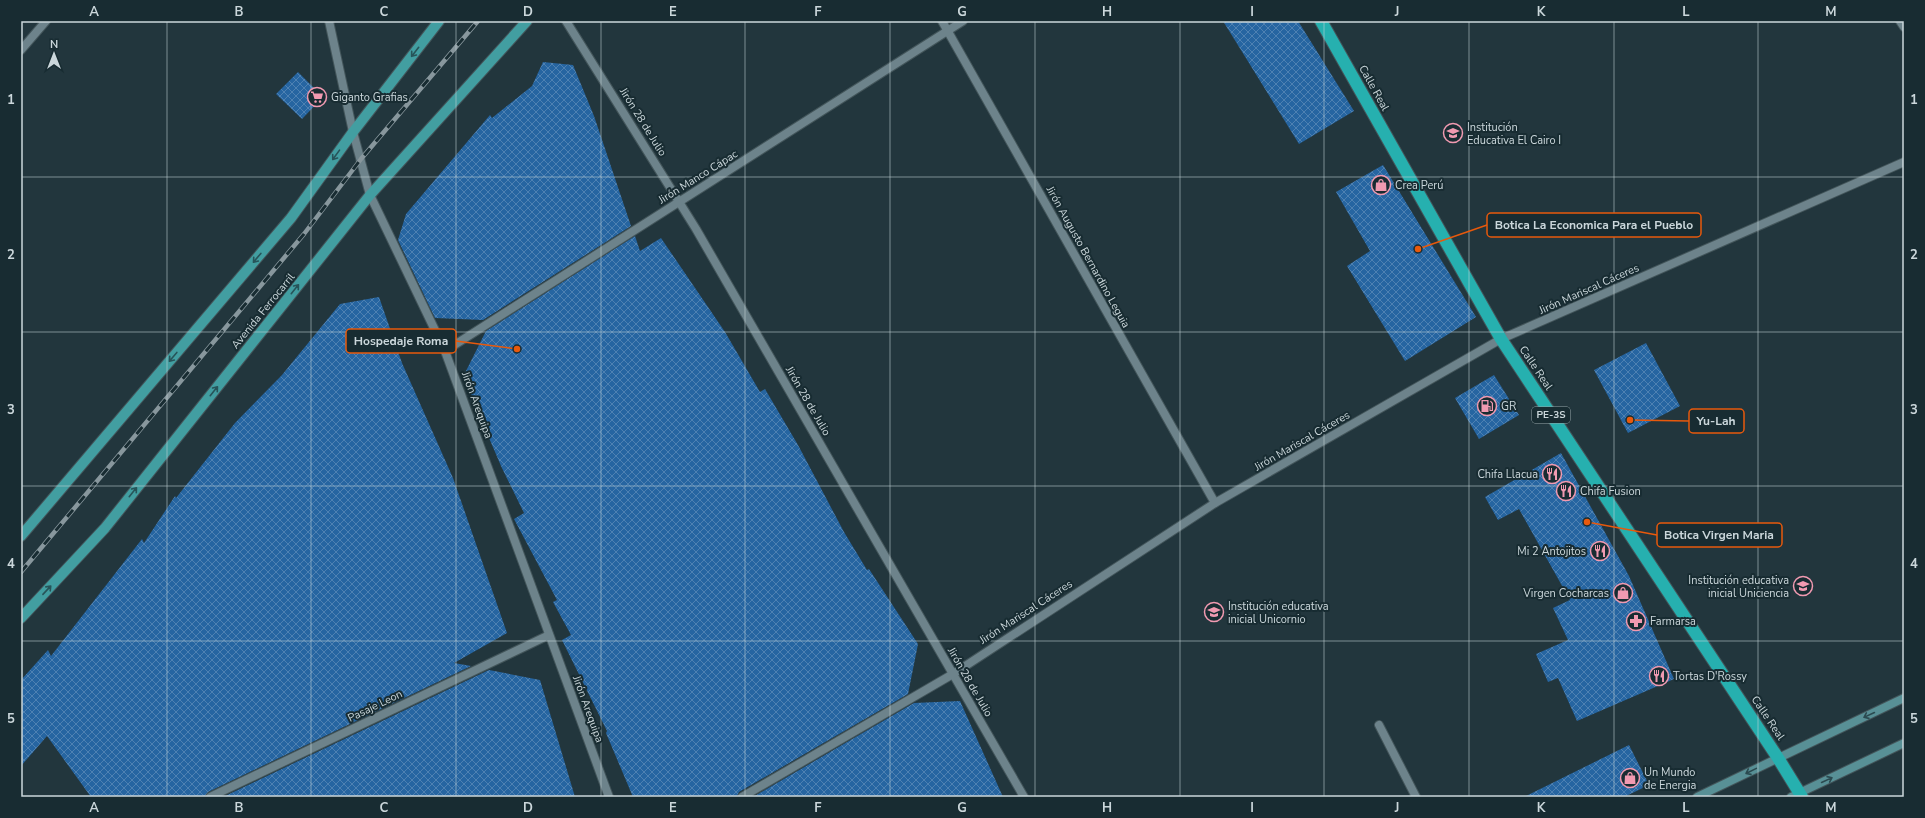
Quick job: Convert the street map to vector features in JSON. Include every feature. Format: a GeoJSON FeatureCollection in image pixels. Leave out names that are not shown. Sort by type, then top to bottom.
{"type":"FeatureCollection","features":[{"type":"Feature","properties":{"kind":"highway","name":"Calle Real"},"geometry":{"type":"LineString","coordinates":[[1321,21],[1501,339],[1778,758],[1797,796]]}},
{"type":"Feature","properties":{"kind":"main road"},"geometry":{"type":"LineString","coordinates":[[21,536],[291,218],[353,132],[439,21]]}},
{"type":"Feature","properties":{"kind":"main road","name":"Avenida Ferrocarril"},"geometry":{"type":"LineString","coordinates":[[21,618],[105,528],[370,195],[527,21]]}},
{"type":"Feature","properties":{"kind":"street"},"geometry":{"type":"LineString","coordinates":[[21,50],[46,21]]}},
{"type":"Feature","properties":{"kind":"street","name":"Jirón Arequipa"},"geometry":{"type":"LineString","coordinates":[[329,21],[353,132],[370,195],[445,350],[609,797]]}},
{"type":"Feature","properties":{"kind":"street","name":"Jirón 28 de Julio"},"geometry":{"type":"LineString","coordinates":[[566,21],[680,201],[1024,797]]}},
{"type":"Feature","properties":{"kind":"street","name":"Jirón Augusto Bernardino Leguia"},"geometry":{"type":"LineString","coordinates":[[942,21],[1215,503]]}},
{"type":"Feature","properties":{"kind":"street","name":"Jirón Manco Cápac"},"geometry":{"type":"LineString","coordinates":[[445,350],[963,21]]}},
{"type":"Feature","properties":{"kind":"street"},"geometry":{"type":"LineString","coordinates":[[1900,21],[1904,27]]}},
{"type":"Feature","properties":{"kind":"street","name":"Jirón Mariscal Cáceres"},"geometry":{"type":"LineString","coordinates":[[742,797],[952,674],[1215,503],[1501,339],[1904,162]]}},
{"type":"Feature","properties":{"kind":"street","name":"Pasaje Leon"},"geometry":{"type":"LineString","coordinates":[[210,797],[549,635]]}},
{"type":"Feature","properties":{"kind":"street"},"geometry":{"type":"LineString","coordinates":[[1697,797],[1904,698]]}},
{"type":"Feature","properties":{"kind":"street"},"geometry":{"type":"LineString","coordinates":[[1379,725],[1416,797]]}},
{"type":"Feature","properties":{"kind":"street"},"geometry":{"type":"LineString","coordinates":[[1797,796],[1904,743]]}},
{"type":"Feature","properties":{"kind":"building"},"geometry":{"type":"Polygon","coordinates":[[[1223,21],[1298,21],[1354,111],[1299,144],[1223,21]]]}},
{"type":"Feature","properties":{"kind":"building"},"geometry":{"type":"Polygon","coordinates":[[[543,62],[573,65],[594,116],[631,226],[483,320],[435,318],[398,240],[406,214],[490,115],[492,118],[532,86],[543,62]]]}},
{"type":"Feature","properties":{"kind":"building"},"geometry":{"type":"Polygon","coordinates":[[[298,72],[323,97],[302,119],[276,94],[298,72]]]}},
{"type":"Feature","properties":{"kind":"building"},"geometry":{"type":"Polygon","coordinates":[[[1383,165],[1476,317],[1405,361],[1347,266],[1370,251],[1336,192],[1383,165]]]}},
{"type":"Feature","properties":{"kind":"building"},"geometry":{"type":"Polygon","coordinates":[[[635,236],[640,251],[661,238],[725,332],[760,392],[765,389],[798,445],[844,532],[867,570],[869,569],[918,644],[908,694],[739,792],[737,797],[633,797],[606,733],[607,731],[562,640],[571,635],[553,602],[557,600],[514,519],[524,513],[501,466],[463,377],[486,331],[635,236]]]}},
{"type":"Feature","properties":{"kind":"building"},"geometry":{"type":"Polygon","coordinates":[[[379,297],[402,363],[453,478],[507,633],[454,663],[471,666],[208,792],[205,797],[91,797],[47,736],[21,766],[21,680],[48,650],[51,656],[142,539],[144,543],[175,496],[176,498],[235,423],[282,375],[340,304],[379,297]]]}},
{"type":"Feature","properties":{"kind":"building"},"geometry":{"type":"Polygon","coordinates":[[[1646,343],[1680,406],[1628,433],[1594,370],[1646,343]]]}},
{"type":"Feature","properties":{"kind":"building","name":"GR"},"geometry":{"type":"Polygon","coordinates":[[[1494,375],[1519,415],[1479,439],[1455,398],[1494,375]]]}},
{"type":"Feature","properties":{"kind":"building"},"geometry":{"type":"Polygon","coordinates":[[[1561,453],[1629,576],[1674,679],[1577,721],[1558,678],[1548,682],[1536,654],[1568,640],[1553,608],[1570,600],[1519,509],[1498,520],[1485,497],[1561,453]]]}},
{"type":"Feature","properties":{"kind":"building"},"geometry":{"type":"Polygon","coordinates":[[[489,670],[540,680],[575,797],[223,797],[489,670]]]}},
{"type":"Feature","properties":{"kind":"building"},"geometry":{"type":"Polygon","coordinates":[[[960,701],[1003,797],[753,797],[914,703],[960,701]]]}},
{"type":"Feature","properties":{"kind":"building"},"geometry":{"type":"Polygon","coordinates":[[[1629,745],[1649,785],[1624,797],[1524,797],[1629,745]]]}},
{"type":"Feature","properties":{"kind":"railway"},"geometry":{"type":"LineString","coordinates":[[21,572],[304,234],[361,159],[478,21]]}},
{"type":"Feature","properties":{"kind":"place","name":"Giganto Grafias"},"geometry":{"type":"Point","coordinates":[317,97]}},
{"type":"Feature","properties":{"kind":"place","name":"Institución Educativa El Cairo I"},"geometry":{"type":"Point","coordinates":[1453,133]}},
{"type":"Feature","properties":{"kind":"place","name":"Crea Perú"},"geometry":{"type":"Point","coordinates":[1381,185]}},
{"type":"Feature","properties":{"kind":"place","name":"Botica La Economica Para el Pueblo"},"geometry":{"type":"Point","coordinates":[1418,249]}},
{"type":"Feature","properties":{"kind":"place","name":"Hospedaje Roma"},"geometry":{"type":"Point","coordinates":[517,349]}},
{"type":"Feature","properties":{"kind":"place","name":"GR"},"geometry":{"type":"Point","coordinates":[1487,406]}},
{"type":"Feature","properties":{"kind":"place","name":"Yu-Lah"},"geometry":{"type":"Point","coordinates":[1630,420]}},
{"type":"Feature","properties":{"kind":"place","name":"Chifa Llacua"},"geometry":{"type":"Point","coordinates":[1552,474]}},
{"type":"Feature","properties":{"kind":"place","name":"Chifa Fusion"},"geometry":{"type":"Point","coordinates":[1566,491]}},
{"type":"Feature","properties":{"kind":"place","name":"Botica Virgen Maria"},"geometry":{"type":"Point","coordinates":[1587,522]}},
{"type":"Feature","properties":{"kind":"place","name":"Mi 2 Antojitos"},"geometry":{"type":"Point","coordinates":[1600,551]}},
{"type":"Feature","properties":{"kind":"place","name":"Institución educativa inicial Uniciencia"},"geometry":{"type":"Point","coordinates":[1803,586]}},
{"type":"Feature","properties":{"kind":"place","name":"Virgen Cocharcas"},"geometry":{"type":"Point","coordinates":[1623,593]}},
{"type":"Feature","properties":{"kind":"place","name":"Institución educativa inicial Unicornio"},"geometry":{"type":"Point","coordinates":[1214,612]}},
{"type":"Feature","properties":{"kind":"place","name":"Farmarsa"},"geometry":{"type":"Point","coordinates":[1636,621]}},
{"type":"Feature","properties":{"kind":"place","name":"Tortas D'Rossy"},"geometry":{"type":"Point","coordinates":[1659,676]}},
{"type":"Feature","properties":{"kind":"place","name":"Un Mundo de Energia"},"geometry":{"type":"Point","coordinates":[1630,778]}}]}
